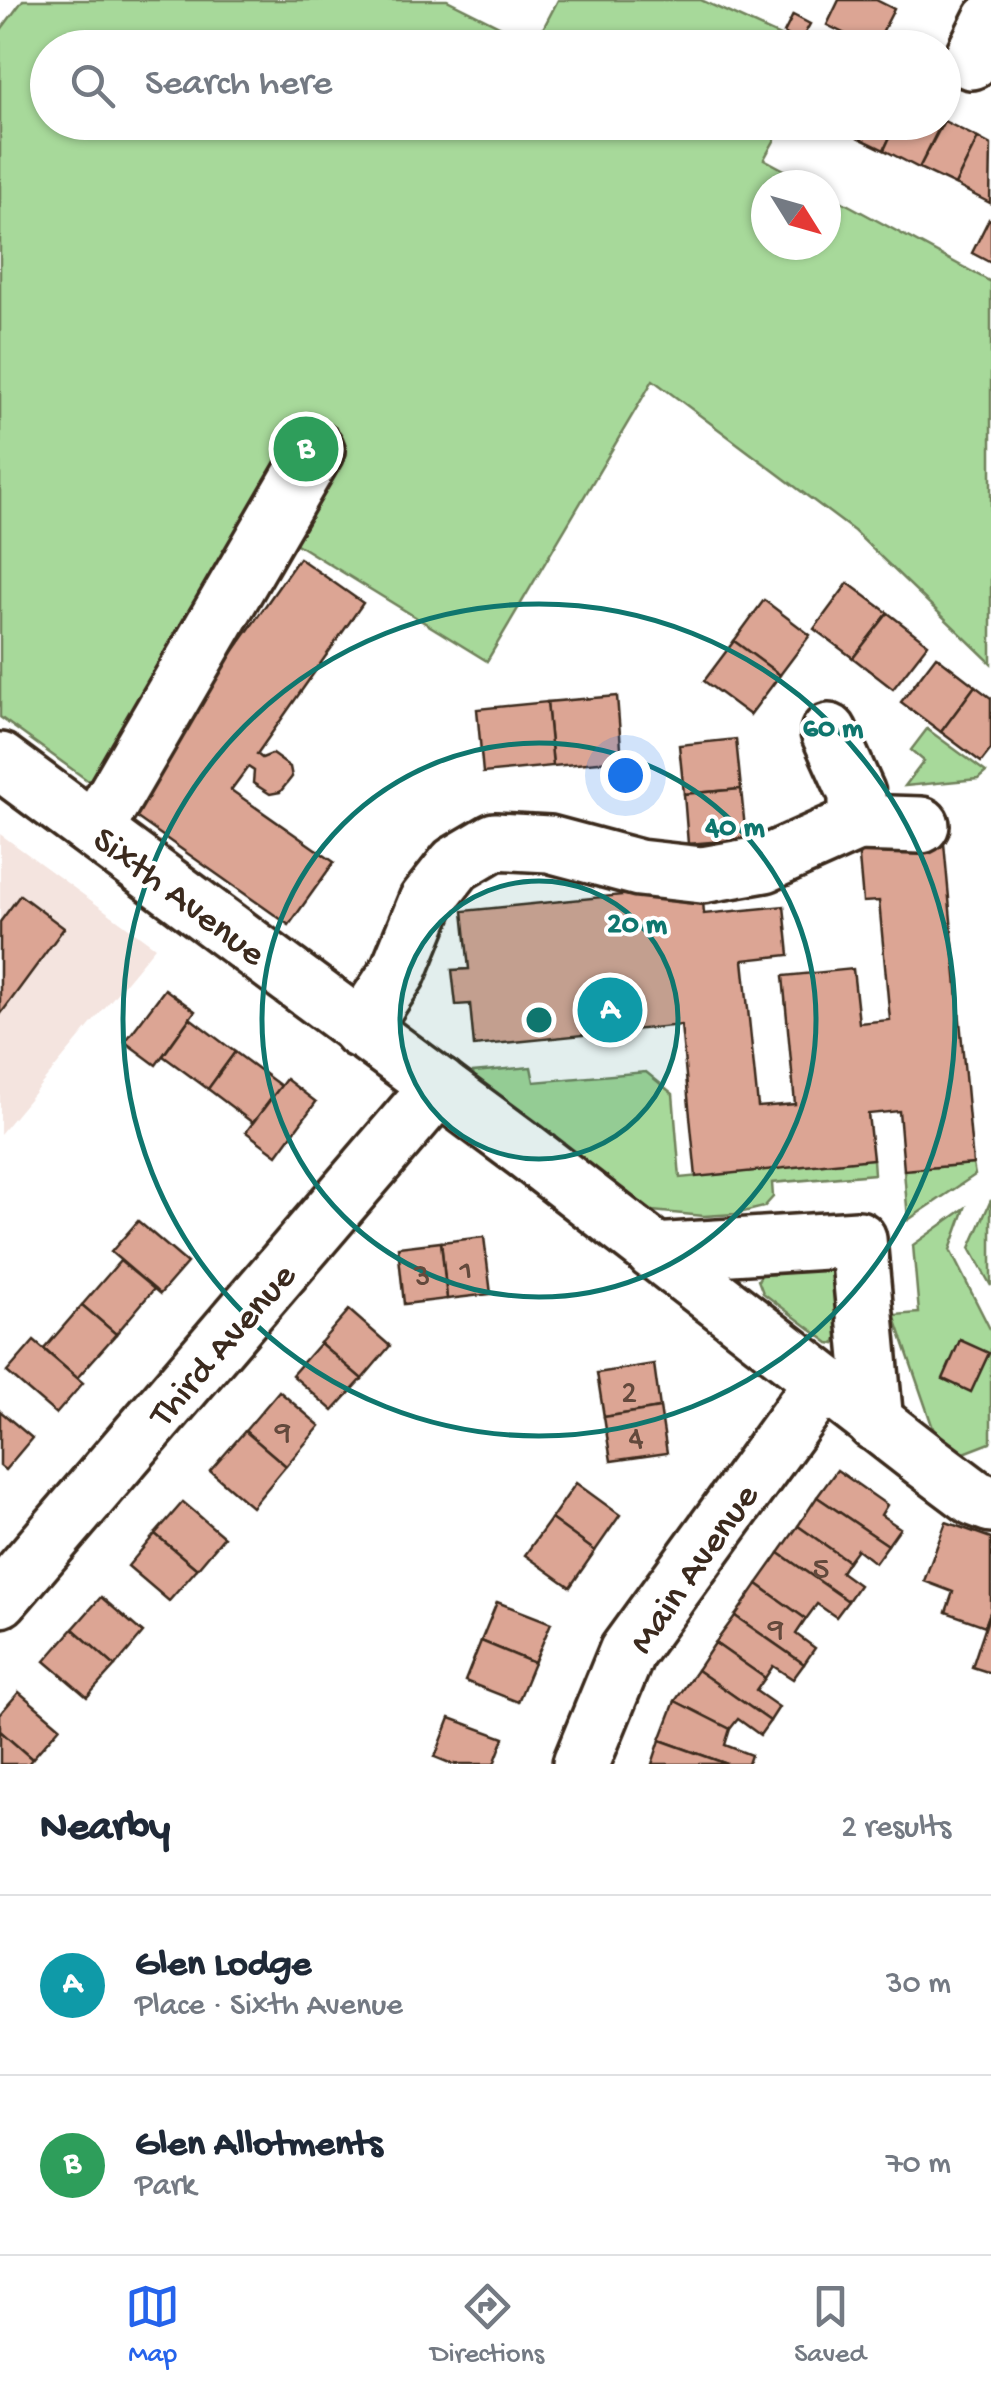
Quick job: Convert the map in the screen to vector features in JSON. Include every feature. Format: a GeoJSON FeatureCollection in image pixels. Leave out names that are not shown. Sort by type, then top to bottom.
{"type":"FeatureCollection","features":[{"type":"Feature","properties":{"kind":"street"},"geometry":{"type":"LineString","coordinates":[[95,830],[316,450]]}},
{"type":"Feature","properties":{"kind":"street"},"geometry":{"type":"LineString","coordinates":[[829,732],[856,794],[857,822]]}},
{"type":"Feature","properties":{"kind":"street","name":"Sixth Avenue"},"geometry":{"type":"LineString","coordinates":[[0,761],[440,1086],[875,1423],[976,1498],[991,1504]]}},
{"type":"Feature","properties":{"kind":"street"},"geometry":{"type":"LineString","coordinates":[[360,1030],[398,972],[427,901],[456,864],[496,841],[549,844],[638,868],[702,875],[765,864],[857,822],[922,825]]}},
{"type":"Feature","properties":{"kind":"street","name":"Third Avenue"},"geometry":{"type":"LineString","coordinates":[[0,1599],[440,1086]]}},
{"type":"Feature","properties":{"kind":"street"},"geometry":{"type":"LineString","coordinates":[[654,1252],[858,1239],[875,1423]]}},
{"type":"Feature","properties":{"kind":"street","name":"Main Avenue"},"geometry":{"type":"LineString","coordinates":[[581,1764],[627,1652],[822,1383]]}},
{"type":"Feature","properties":{"kind":"shaded area"},"geometry":{"type":"Polygon","coordinates":[[[0,834],[155,947],[0,1134],[0,834]]]}},
{"type":"Feature","properties":{"kind":"green space"},"geometry":{"type":"Polygon","coordinates":[[[23,0],[447,0],[507,30],[30,30],[30,140],[775,140],[764,159],[784,170],[751,170],[751,260],[841,260],[841,201],[991,282],[991,663],[854,531],[653,380],[487,661],[256,519],[98,788],[0,717],[0,31],[23,0]]]}},
{"type":"Feature","properties":{"kind":"green space"},"geometry":{"type":"Polygon","coordinates":[[[558,0],[701,0],[767,30],[542,30],[558,0]]]}},
{"type":"Feature","properties":{"kind":"green space"},"geometry":{"type":"Polygon","coordinates":[[[927,729],[986,772],[978,779],[905,786],[924,761],[911,750],[927,729]]]}},
{"type":"Feature","properties":{"kind":"green space"},"geometry":{"type":"Polygon","coordinates":[[[531,1067],[534,1082],[646,1072],[673,1094],[680,1178],[873,1159],[874,1174],[772,1183],[773,1197],[764,1207],[735,1214],[704,1216],[652,1211],[474,1079],[473,1072],[531,1067]]]}},
{"type":"Feature","properties":{"kind":"green space"},"geometry":{"type":"Polygon","coordinates":[[[973,1164],[975,1175],[908,1220],[904,1170],[973,1164]]]}},
{"type":"Feature","properties":{"kind":"green space"},"geometry":{"type":"Polygon","coordinates":[[[991,1200],[991,1286],[970,1248],[991,1200]]]}},
{"type":"Feature","properties":{"kind":"green space"},"geometry":{"type":"Polygon","coordinates":[[[965,1208],[950,1250],[991,1331],[991,1440],[959,1455],[934,1431],[894,1315],[919,1313],[913,1245],[965,1208]]]}},
{"type":"Feature","properties":{"kind":"green space"},"geometry":{"type":"Polygon","coordinates":[[[832,1266],[839,1332],[835,1344],[763,1293],[758,1280],[767,1267],[832,1266]]]}},
{"type":"Feature","properties":{"kind":"building"},"geometry":{"type":"Polygon","coordinates":[[[839,0],[876,0],[894,9],[883,30],[837,30],[827,25],[839,0]]]}},
{"type":"Feature","properties":{"kind":"building"},"geometry":{"type":"Polygon","coordinates":[[[793,15],[810,24],[807,30],[786,30],[793,15]]]}},
{"type":"Feature","properties":{"kind":"building"},"geometry":{"type":"Polygon","coordinates":[[[961,130],[978,138],[955,185],[919,168],[934,140],[961,140],[961,130]]]}},
{"type":"Feature","properties":{"kind":"building"},"geometry":{"type":"Polygon","coordinates":[[[978,138],[991,145],[990,203],[955,185],[978,138]]]}},
{"type":"Feature","properties":{"kind":"building"},"geometry":{"type":"Polygon","coordinates":[[[863,140],[889,140],[884,150],[863,140]]]}},
{"type":"Feature","properties":{"kind":"building"},"geometry":{"type":"Polygon","coordinates":[[[889,140],[933,140],[919,168],[884,150],[889,140]]]}},
{"type":"Feature","properties":{"kind":"building"},"geometry":{"type":"Polygon","coordinates":[[[991,220],[991,263],[972,253],[991,220]]]}},
{"type":"Feature","properties":{"kind":"building"},"geometry":{"type":"Polygon","coordinates":[[[299,558],[363,603],[257,754],[262,758],[272,754],[290,767],[292,777],[280,792],[270,794],[253,783],[254,771],[248,767],[231,790],[334,862],[289,925],[123,808],[299,558]]]}},
{"type":"Feature","properties":{"kind":"building"},"geometry":{"type":"Polygon","coordinates":[[[848,583],[888,613],[853,658],[814,629],[848,583]]]}},
{"type":"Feature","properties":{"kind":"building"},"geometry":{"type":"Polygon","coordinates":[[[764,600],[810,635],[780,675],[734,641],[764,600]]]}},
{"type":"Feature","properties":{"kind":"building"},"geometry":{"type":"Polygon","coordinates":[[[888,613],[928,644],[893,689],[853,658],[888,613]]]}},
{"type":"Feature","properties":{"kind":"building"},"geometry":{"type":"Polygon","coordinates":[[[734,641],[780,675],[750,715],[704,681],[734,641]]]}},
{"type":"Feature","properties":{"kind":"building"},"geometry":{"type":"Polygon","coordinates":[[[936,656],[975,686],[941,732],[901,702],[936,656]]]}},
{"type":"Feature","properties":{"kind":"building"},"geometry":{"type":"Polygon","coordinates":[[[975,686],[991,698],[991,749],[981,762],[941,732],[975,686]]]}},
{"type":"Feature","properties":{"kind":"building"},"geometry":{"type":"Polygon","coordinates":[[[617,696],[622,760],[553,766],[547,702],[617,696]]]}},
{"type":"Feature","properties":{"kind":"building"},"geometry":{"type":"Polygon","coordinates":[[[547,702],[553,766],[483,773],[477,709],[547,702]]]}},
{"type":"Feature","properties":{"kind":"building"},"geometry":{"type":"Polygon","coordinates":[[[736,739],[741,789],[684,794],[679,745],[736,739]]]}},
{"type":"Feature","properties":{"kind":"building"},"geometry":{"type":"Polygon","coordinates":[[[741,789],[746,839],[688,844],[684,794],[741,789]]]}},
{"type":"Feature","properties":{"kind":"building"},"geometry":{"type":"Polygon","coordinates":[[[944,843],[973,1164],[904,1170],[899,1111],[868,1114],[873,1159],[696,1177],[681,1025],[474,1046],[470,1004],[456,1005],[452,970],[469,969],[463,911],[702,887],[704,914],[784,906],[789,955],[743,960],[758,1107],[795,1104],[783,976],[853,969],[859,1023],[890,1020],[879,901],[863,902],[858,846],[891,848],[944,843]]]}},
{"type":"Feature","properties":{"kind":"building"},"geometry":{"type":"Polygon","coordinates":[[[20,895],[64,928],[0,1015],[0,922],[20,895]]]}},
{"type":"Feature","properties":{"kind":"building"},"geometry":{"type":"Polygon","coordinates":[[[165,989],[195,1011],[156,1065],[125,1042],[165,989]]]}},
{"type":"Feature","properties":{"kind":"building"},"geometry":{"type":"Polygon","coordinates":[[[190,1018],[235,1052],[208,1089],[163,1056],[190,1018]]]}},
{"type":"Feature","properties":{"kind":"building"},"geometry":{"type":"Polygon","coordinates":[[[235,1052],[281,1086],[253,1123],[208,1089],[235,1052]]]}},
{"type":"Feature","properties":{"kind":"building"},"geometry":{"type":"Polygon","coordinates":[[[286,1079],[316,1102],[277,1155],[246,1132],[286,1079]]]}},
{"type":"Feature","properties":{"kind":"building"},"geometry":{"type":"Polygon","coordinates":[[[138,1221],[187,1263],[160,1294],[111,1252],[138,1221]]]}},
{"type":"Feature","properties":{"kind":"building"},"geometry":{"type":"Polygon","coordinates":[[[484,1237],[491,1294],[447,1299],[441,1242],[484,1237]]]}},
{"type":"Feature","properties":{"kind":"building"},"geometry":{"type":"Polygon","coordinates":[[[441,1242],[447,1299],[404,1304],[398,1247],[441,1242]]]}},
{"type":"Feature","properties":{"kind":"building"},"geometry":{"type":"Polygon","coordinates":[[[120,1261],[154,1289],[116,1334],[82,1305],[120,1261]]]}},
{"type":"Feature","properties":{"kind":"building"},"geometry":{"type":"Polygon","coordinates":[[[82,1305],[116,1334],[77,1378],[44,1349],[82,1305]]]}},
{"type":"Feature","properties":{"kind":"building"},"geometry":{"type":"Polygon","coordinates":[[[349,1310],[390,1346],[362,1379],[320,1343],[349,1310]]]}},
{"type":"Feature","properties":{"kind":"building"},"geometry":{"type":"Polygon","coordinates":[[[960,1340],[989,1353],[971,1392],[943,1379],[960,1340]]]}},
{"type":"Feature","properties":{"kind":"building"},"geometry":{"type":"Polygon","coordinates":[[[34,1341],[83,1383],[56,1414],[7,1372],[34,1341]]]}},
{"type":"Feature","properties":{"kind":"building"},"geometry":{"type":"Polygon","coordinates":[[[320,1343],[362,1379],[333,1411],[292,1375],[320,1343]]]}},
{"type":"Feature","properties":{"kind":"building"},"geometry":{"type":"Polygon","coordinates":[[[654,1364],[660,1408],[604,1417],[597,1373],[654,1364]]]}},
{"type":"Feature","properties":{"kind":"building"},"geometry":{"type":"Polygon","coordinates":[[[279,1391],[320,1426],[286,1466],[245,1431],[279,1391]]]}},
{"type":"Feature","properties":{"kind":"building"},"geometry":{"type":"Polygon","coordinates":[[[660,1408],[667,1453],[611,1461],[604,1417],[660,1408]]]}},
{"type":"Feature","properties":{"kind":"building"},"geometry":{"type":"Polygon","coordinates":[[[0,1411],[32,1438],[5,1470],[0,1466],[0,1411]]]}},
{"type":"Feature","properties":{"kind":"building"},"geometry":{"type":"Polygon","coordinates":[[[245,1431],[286,1466],[252,1507],[210,1471],[245,1431]]]}},
{"type":"Feature","properties":{"kind":"building"},"geometry":{"type":"Polygon","coordinates":[[[837,1470],[887,1505],[881,1515],[900,1528],[888,1545],[817,1497],[837,1470]]]}},
{"type":"Feature","properties":{"kind":"building"},"geometry":{"type":"Polygon","coordinates":[[[576,1483],[620,1515],[595,1551],[551,1519],[576,1483]]]}},
{"type":"Feature","properties":{"kind":"building"},"geometry":{"type":"Polygon","coordinates":[[[817,1497],[888,1545],[875,1563],[857,1549],[848,1561],[798,1526],[817,1497]]]}},
{"type":"Feature","properties":{"kind":"building"},"geometry":{"type":"Polygon","coordinates":[[[183,1502],[224,1537],[197,1569],[155,1534],[183,1502]]]}},
{"type":"Feature","properties":{"kind":"building"},"geometry":{"type":"Polygon","coordinates":[[[551,1519],[595,1551],[570,1587],[525,1555],[551,1519]]]}},
{"type":"Feature","properties":{"kind":"building"},"geometry":{"type":"Polygon","coordinates":[[[946,1522],[991,1538],[991,1610],[985,1626],[946,1612],[953,1592],[924,1581],[946,1522]]]}},
{"type":"Feature","properties":{"kind":"building"},"geometry":{"type":"Polygon","coordinates":[[[798,1526],[848,1561],[841,1572],[859,1585],[848,1601],[779,1553],[798,1526]]]}},
{"type":"Feature","properties":{"kind":"building"},"geometry":{"type":"Polygon","coordinates":[[[155,1534],[197,1569],[169,1601],[128,1566],[155,1534]]]}},
{"type":"Feature","properties":{"kind":"building"},"geometry":{"type":"Polygon","coordinates":[[[779,1553],[848,1601],[836,1617],[817,1604],[806,1619],[757,1584],[779,1553]]]}},
{"type":"Feature","properties":{"kind":"building"},"geometry":{"type":"Polygon","coordinates":[[[757,1584],[806,1619],[796,1634],[815,1648],[804,1664],[735,1616],[757,1584]]]}},
{"type":"Feature","properties":{"kind":"building"},"geometry":{"type":"Polygon","coordinates":[[[101,1597],[143,1633],[115,1666],[73,1629],[101,1597]]]}},
{"type":"Feature","properties":{"kind":"building"},"geometry":{"type":"Polygon","coordinates":[[[497,1602],[551,1623],[534,1663],[481,1641],[497,1602]]]}},
{"type":"Feature","properties":{"kind":"building"},"geometry":{"type":"Polygon","coordinates":[[[991,1610],[991,1673],[972,1667],[991,1610]]]}},
{"type":"Feature","properties":{"kind":"building"},"geometry":{"type":"Polygon","coordinates":[[[735,1616],[804,1664],[793,1679],[773,1666],[765,1678],[715,1643],[735,1616]]]}},
{"type":"Feature","properties":{"kind":"building"},"geometry":{"type":"Polygon","coordinates":[[[73,1629],[115,1666],[87,1697],[45,1661],[73,1629]]]}},
{"type":"Feature","properties":{"kind":"building"},"geometry":{"type":"Polygon","coordinates":[[[481,1641],[534,1663],[518,1702],[465,1681],[481,1641]]]}},
{"type":"Feature","properties":{"kind":"building"},"geometry":{"type":"Polygon","coordinates":[[[715,1643],[765,1678],[756,1691],[779,1707],[770,1721],[697,1670],[715,1643]]]}},
{"type":"Feature","properties":{"kind":"building"},"geometry":{"type":"Polygon","coordinates":[[[697,1670],[770,1721],[760,1735],[738,1719],[730,1729],[675,1701],[697,1670]]]}},
{"type":"Feature","properties":{"kind":"building"},"geometry":{"type":"Polygon","coordinates":[[[19,1692],[60,1727],[32,1759],[0,1731],[0,1714],[19,1692]]]}},
{"type":"Feature","properties":{"kind":"building"},"geometry":{"type":"Polygon","coordinates":[[[675,1701],[730,1729],[725,1745],[751,1755],[748,1764],[727,1764],[660,1740],[675,1701]]]}},
{"type":"Feature","properties":{"kind":"building"},"geometry":{"type":"Polygon","coordinates":[[[450,1718],[504,1738],[494,1764],[452,1764],[435,1757],[450,1718]]]}},
{"type":"Feature","properties":{"kind":"building"},"geometry":{"type":"Polygon","coordinates":[[[0,1731],[32,1759],[28,1764],[0,1764],[0,1731]]]}},
{"type":"Feature","properties":{"kind":"building"},"geometry":{"type":"Polygon","coordinates":[[[660,1740],[727,1764],[652,1764],[660,1740]]]}},
{"type":"Feature","properties":{"kind":"place","name":"Glen Allotments"},"geometry":{"type":"Point","coordinates":[306,449]}},
{"type":"Feature","properties":{"kind":"place","name":"Glen Lodge"},"geometry":{"type":"Point","coordinates":[610,1010]}}]}
